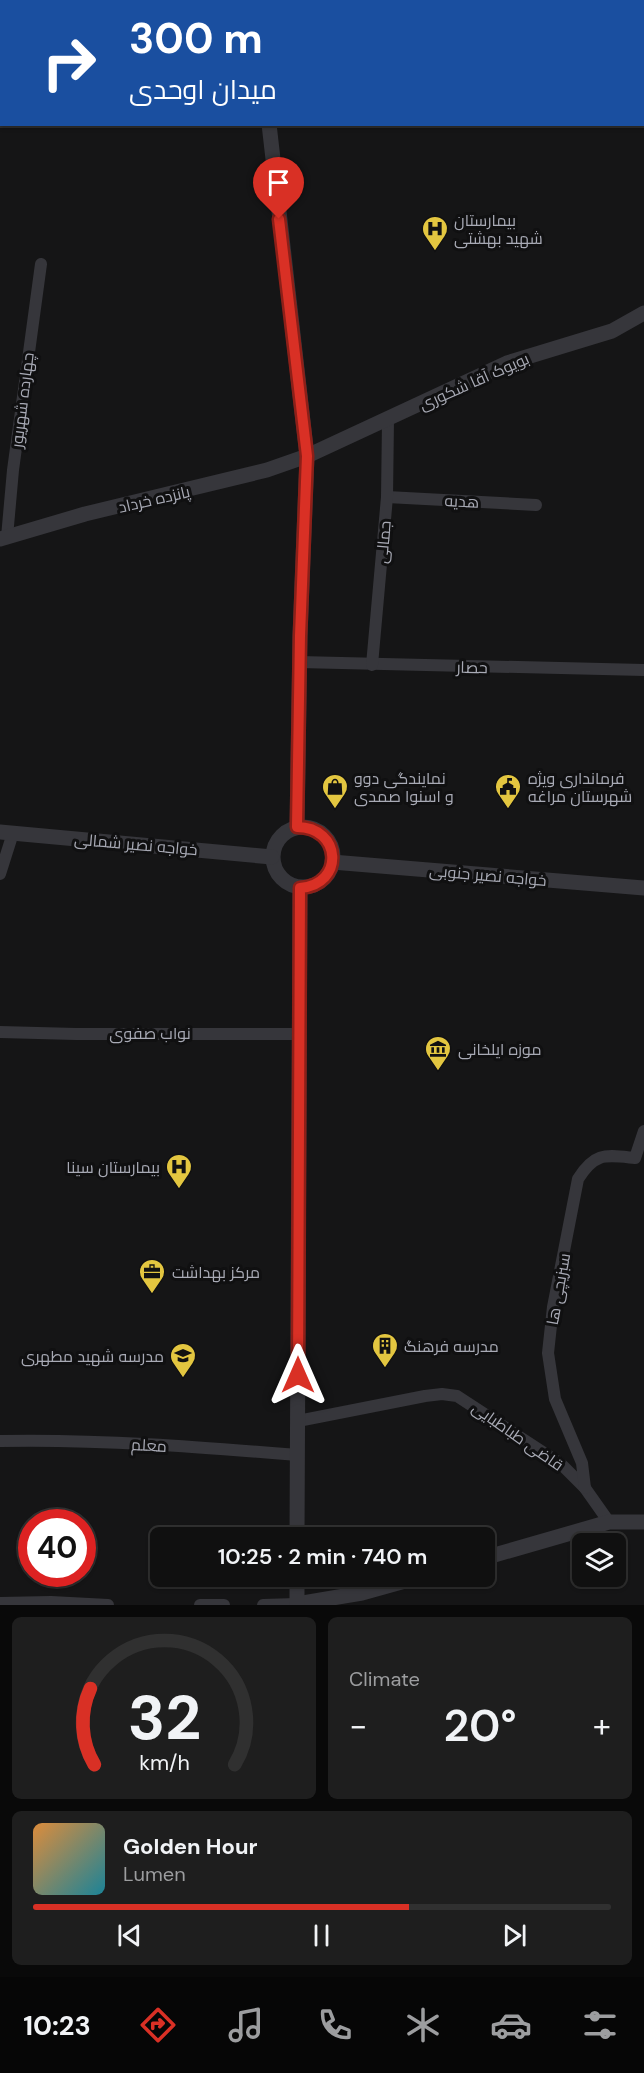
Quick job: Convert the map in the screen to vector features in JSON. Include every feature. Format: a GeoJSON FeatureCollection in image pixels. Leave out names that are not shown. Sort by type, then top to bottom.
{"type":"FeatureCollection","features":[{"type":"Feature","properties":{"kind":"street"},"geometry":{"type":"LineString","coordinates":[[269,126],[307,456],[299,662],[297,827]]}},
{"type":"Feature","properties":{"kind":"street","name":"چهارده شهریور"},"geometry":{"type":"LineString","coordinates":[[3,538],[41,264]]}},
{"type":"Feature","properties":{"kind":"street","name":"بویوک آقا شکوری"},"geometry":{"type":"LineString","coordinates":[[307,456],[507,363],[612,331],[644,313]]}},
{"type":"Feature","properties":{"kind":"street","name":"جمالی"},"geometry":{"type":"LineString","coordinates":[[372,665],[387,497],[388,420]]}},
{"type":"Feature","properties":{"kind":"street","name":"پانزده خرداد"},"geometry":{"type":"LineString","coordinates":[[3,538],[85,514],[267,470],[307,456]]}},
{"type":"Feature","properties":{"kind":"street","name":"هدیه"},"geometry":{"type":"LineString","coordinates":[[387,497],[536,505]]}},
{"type":"Feature","properties":{"kind":"street","name":"حصار"},"geometry":{"type":"LineString","coordinates":[[299,662],[644,670]]}},
{"type":"Feature","properties":{"kind":"street"},"geometry":{"type":"LineString","coordinates":[[297,827],[307,827],[317,831],[325,837],[333,853],[330,871],[318,884],[300,888],[284,881],[274,866],[272,857],[282,835],[297,827]]}},
{"type":"Feature","properties":{"kind":"street"},"geometry":{"type":"LineString","coordinates":[[0,874],[6,832]]}},
{"type":"Feature","properties":{"kind":"street","name":"خواجه نصیر شمالی"},"geometry":{"type":"LineString","coordinates":[[6,832],[272,857]]}},
{"type":"Feature","properties":{"kind":"street","name":"خواجه نصیر جنوبی"},"geometry":{"type":"LineString","coordinates":[[333,862],[644,888]]}},
{"type":"Feature","properties":{"kind":"street"},"geometry":{"type":"LineString","coordinates":[[297,1527],[300,888]]}},
{"type":"Feature","properties":{"kind":"street","name":"نواب صفوی"},"geometry":{"type":"LineString","coordinates":[[0,1032],[300,1034]]}},
{"type":"Feature","properties":{"kind":"street","name":"سبزیچی ها"},"geometry":{"type":"LineString","coordinates":[[585,1488],[582,1463],[555,1399],[550,1374],[548,1353],[553,1307],[578,1179],[588,1163],[600,1158],[635,1158],[644,1131]]}},
{"type":"Feature","properties":{"kind":"street","name":"قاضی طباطبایی"},"geometry":{"type":"LineString","coordinates":[[298,1421],[425,1396],[442,1394],[458,1396],[561,1464],[585,1488],[609,1522]]}},
{"type":"Feature","properties":{"kind":"street","name":"معلم"},"geometry":{"type":"LineString","coordinates":[[0,1441],[92,1442],[298,1455]]}},
{"type":"Feature","properties":{"kind":"street"},"geometry":{"type":"LineString","coordinates":[[495,1555],[609,1522],[644,1522]]}},
{"type":"Feature","properties":{"kind":"street"},"geometry":{"type":"LineString","coordinates":[[297,1587],[297,1605]]}},
{"type":"Feature","properties":{"kind":"street"},"geometry":{"type":"LineString","coordinates":[[263,1605],[297,1605],[384,1587]]}},
{"type":"Feature","properties":{"kind":"street"},"geometry":{"type":"LineString","coordinates":[[0,1603],[51,1602],[108,1605]]}},
{"type":"Feature","properties":{"kind":"street"},"geometry":{"type":"LineString","coordinates":[[200,1605],[224,1605]]}},
{"type":"Feature","properties":{"kind":"place","name":"بیمارستان شهید بهشتی"},"geometry":{"type":"Point","coordinates":[435,252]}},
{"type":"Feature","properties":{"kind":"place","name":"نمایندگی دوو و اسنوا صمدی"},"geometry":{"type":"Point","coordinates":[335,810]}},
{"type":"Feature","properties":{"kind":"place","name":"فرمانداری ویژه شهرستان مراغه"},"geometry":{"type":"Point","coordinates":[508,810]}},
{"type":"Feature","properties":{"kind":"place","name":"موزه ایلخانی"},"geometry":{"type":"Point","coordinates":[438,1072]}},
{"type":"Feature","properties":{"kind":"place","name":"بیمارستان سینا"},"geometry":{"type":"Point","coordinates":[179,1190]}},
{"type":"Feature","properties":{"kind":"place","name":"مرکز بهداشت"},"geometry":{"type":"Point","coordinates":[152,1295]}},
{"type":"Feature","properties":{"kind":"place","name":"مدرسه فرهنگ"},"geometry":{"type":"Point","coordinates":[385,1369]}},
{"type":"Feature","properties":{"kind":"place","name":"مدرسه شهید مطهری"},"geometry":{"type":"Point","coordinates":[183,1379]}},
{"type":"Feature","properties":{"kind":"route"},"geometry":{"type":"LineString","coordinates":[[279,219],[307,456],[300,636],[297,827],[307,827],[317,831],[325,837],[333,853],[333,862],[325,878],[318,884],[300,888],[298,1375]]}}]}
